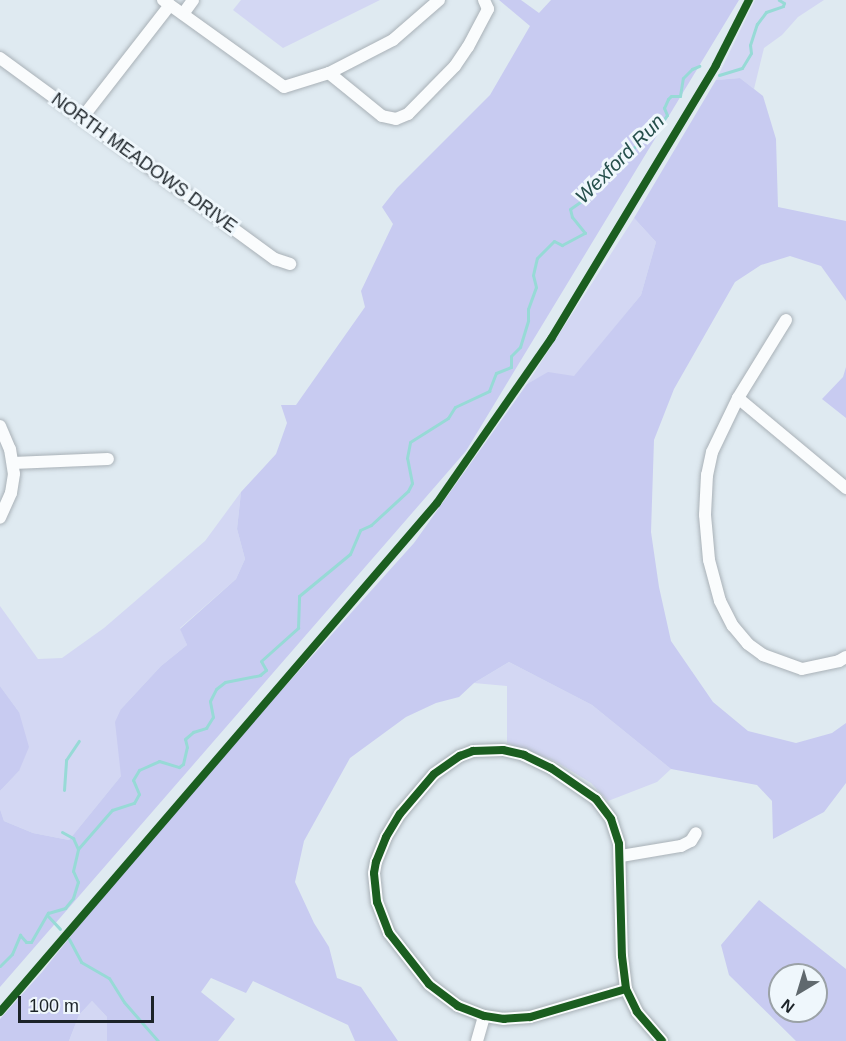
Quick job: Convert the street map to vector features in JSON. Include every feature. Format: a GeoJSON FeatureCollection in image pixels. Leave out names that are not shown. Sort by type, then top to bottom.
{"type":"FeatureCollection","features":[{"type":"Feature","properties":{"kind":"street"},"geometry":{"type":"LineString","coordinates":[[183,14],[193,0]]}},
{"type":"Feature","properties":{"kind":"street"},"geometry":{"type":"LineString","coordinates":[[82,118],[166,3],[284,87],[329,73],[393,40],[439,0]]}},
{"type":"Feature","properties":{"kind":"street"},"geometry":{"type":"LineString","coordinates":[[329,73],[382,116],[396,119],[408,114],[455,66],[468,47],[488,9],[484,0]]}},
{"type":"Feature","properties":{"kind":"street","name":"NORTH MEADOWS DRIVE"},"geometry":{"type":"LineString","coordinates":[[0,58],[275,259],[290,264]]}},
{"type":"Feature","properties":{"kind":"street"},"geometry":{"type":"LineString","coordinates":[[786,320],[719,433],[707,475],[706,538],[720,601],[733,626],[748,644],[783,664],[802,669],[839,661],[846,657]]}},
{"type":"Feature","properties":{"kind":"street"},"geometry":{"type":"LineString","coordinates":[[738,398],[846,488]]}},
{"type":"Feature","properties":{"kind":"street"},"geometry":{"type":"LineString","coordinates":[[0,426],[13,463],[10,493],[0,518]]}},
{"type":"Feature","properties":{"kind":"street"},"geometry":{"type":"LineString","coordinates":[[13,463],[108,459]]}},
{"type":"Feature","properties":{"kind":"street"},"geometry":{"type":"LineString","coordinates":[[626,989],[530,1017],[504,1019],[484,1016],[458,1006],[429,984],[389,933],[377,902],[374,873],[380,851],[400,814],[421,788],[447,763],[473,751],[503,750],[524,755],[559,773],[596,799],[613,825],[621,856],[622,956],[626,989],[637,1012],[662,1041]]}},
{"type":"Feature","properties":{"kind":"street"},"geometry":{"type":"LineString","coordinates":[[621,856],[681,846],[696,833]]}},
{"type":"Feature","properties":{"kind":"street"},"geometry":{"type":"LineString","coordinates":[[477,1041],[484,1016]]}},
{"type":"Feature","properties":{"kind":"shaded area"},"geometry":{"type":"Polygon","coordinates":[[[241,0],[380,0],[283,48],[233,10],[241,0]]]}},
{"type":"Feature","properties":{"kind":"shaded area"},"geometry":{"type":"Polygon","coordinates":[[[499,0],[521,0],[539,13],[551,0],[739,0],[466,451],[0,987],[0,809],[4,821],[33,833],[69,840],[121,776],[115,722],[121,709],[161,666],[187,645],[180,629],[236,579],[245,559],[237,529],[241,492],[276,454],[287,423],[281,405],[296,405],[365,307],[361,291],[393,224],[382,207],[397,188],[490,95],[530,26],[499,0]]]}},
{"type":"Feature","properties":{"kind":"shaded area"},"geometry":{"type":"Polygon","coordinates":[[[755,0],[824,0],[798,17],[782,35],[764,48],[754,89],[740,78],[716,80],[755,0]]]}},
{"type":"Feature","properties":{"kind":"shaded area"},"geometry":{"type":"Polygon","coordinates":[[[740,78],[763,96],[776,139],[778,207],[846,221],[846,301],[821,266],[790,256],[761,265],[735,282],[674,389],[654,440],[651,532],[659,587],[671,641],[713,702],[748,731],[796,743],[832,733],[846,723],[846,783],[824,812],[773,839],[772,801],[757,785],[671,769],[592,705],[509,662],[474,683],[459,697],[436,703],[406,717],[350,758],[304,841],[295,882],[314,923],[329,947],[337,978],[361,987],[398,1041],[355,1041],[348,1025],[253,981],[246,993],[211,978],[201,992],[235,1019],[218,1041],[107,1041],[107,1017],[92,1001],[79,1015],[69,1041],[0,1041],[0,1019],[42,972],[161,824],[414,543],[527,384],[548,372],[574,376],[641,295],[656,242],[634,218],[716,80],[740,78]]]}},
{"type":"Feature","properties":{"kind":"shaded area"},"geometry":{"type":"Polygon","coordinates":[[[634,218],[656,242],[641,295],[574,377],[548,373],[527,384],[634,218]]]}},
{"type":"Feature","properties":{"kind":"shaded area"},"geometry":{"type":"Polygon","coordinates":[[[846,367],[846,418],[822,399],[843,377],[846,367]]]}},
{"type":"Feature","properties":{"kind":"shaded area"},"geometry":{"type":"Polygon","coordinates":[[[241,492],[237,529],[245,559],[236,579],[180,628],[187,645],[161,666],[121,709],[121,776],[69,840],[33,833],[4,821],[0,809],[0,791],[19,771],[19,712],[0,686],[0,606],[38,659],[62,658],[104,628],[205,541],[241,492]]]}},
{"type":"Feature","properties":{"kind":"shaded area"},"geometry":{"type":"Polygon","coordinates":[[[509,662],[592,705],[671,769],[657,782],[608,801],[591,783],[555,761],[507,743],[507,686],[474,683],[509,662]]]}},
{"type":"Feature","properties":{"kind":"shaded area"},"geometry":{"type":"Polygon","coordinates":[[[0,686],[19,712],[29,747],[19,771],[0,791],[0,686]]]}},
{"type":"Feature","properties":{"kind":"shaded area"},"geometry":{"type":"Polygon","coordinates":[[[759,900],[846,969],[846,1041],[796,1041],[778,1023],[828,1023],[828,963],[768,963],[768,1013],[729,975],[721,945],[759,900]]]}},
{"type":"Feature","properties":{"kind":"shaded area"},"geometry":{"type":"Polygon","coordinates":[[[92,1001],[107,1017],[107,1041],[69,1041],[79,1015],[92,1001]]]}},
{"type":"Feature","properties":{"kind":"waterway","name":"Wexford Run"},"geometry":{"type":"LineString","coordinates":[[719,75],[742,68],[751,53],[750,45],[757,24],[766,12],[783,6],[784,3],[779,0]]}},
{"type":"Feature","properties":{"kind":"waterway","name":"Wexford Run"},"geometry":{"type":"LineString","coordinates":[[0,966],[12,954],[20,935],[26,942],[31,942],[48,913],[65,908],[73,898],[78,882],[73,871],[78,849],[112,810],[134,803],[139,794],[133,780],[139,770],[159,761],[179,767],[183,764],[187,747],[185,739],[193,732],[206,728],[213,717],[210,701],[216,689],[225,682],[260,675],[266,670],[261,661],[298,628],[299,596],[350,554],[360,530],[371,525],[408,491],[412,483],[407,458],[410,442],[448,418],[455,407],[489,391],[496,373],[511,367],[511,356],[520,347],[528,320],[528,309],[536,287],[533,275],[537,258],[554,241],[562,245],[585,233],[572,217],[570,209],[587,197],[604,175],[614,170],[631,150],[660,125],[667,115],[664,108],[668,99],[671,96],[680,96],[683,78],[699,66]]}},
{"type":"Feature","properties":{"kind":"waterway"},"geometry":{"type":"LineString","coordinates":[[64,790],[66,760],[79,741]]}},
{"type":"Feature","properties":{"kind":"waterway"},"geometry":{"type":"LineString","coordinates":[[62,832],[73,838],[78,849]]}},
{"type":"Feature","properties":{"kind":"waterway"},"geometry":{"type":"LineString","coordinates":[[47,915],[60,929]]}},
{"type":"Feature","properties":{"kind":"waterway"},"geometry":{"type":"LineString","coordinates":[[69,939],[81,962],[109,978],[124,1002],[158,1041]]}},
{"type":"Feature","properties":{"kind":"cycle path"},"geometry":{"type":"LineString","coordinates":[[0,1012],[437,503],[551,339],[716,65],[749,0]]}},
{"type":"Feature","properties":{"kind":"cycle path"},"geometry":{"type":"LineString","coordinates":[[626,989],[530,1017],[504,1019],[484,1016],[458,1006],[429,984],[389,933],[377,902],[374,873],[386,837],[400,814],[434,774],[460,756],[473,751],[503,750],[524,755],[551,768],[596,799],[611,819],[619,844],[622,956],[626,989],[637,1012],[662,1041]]}}]}
